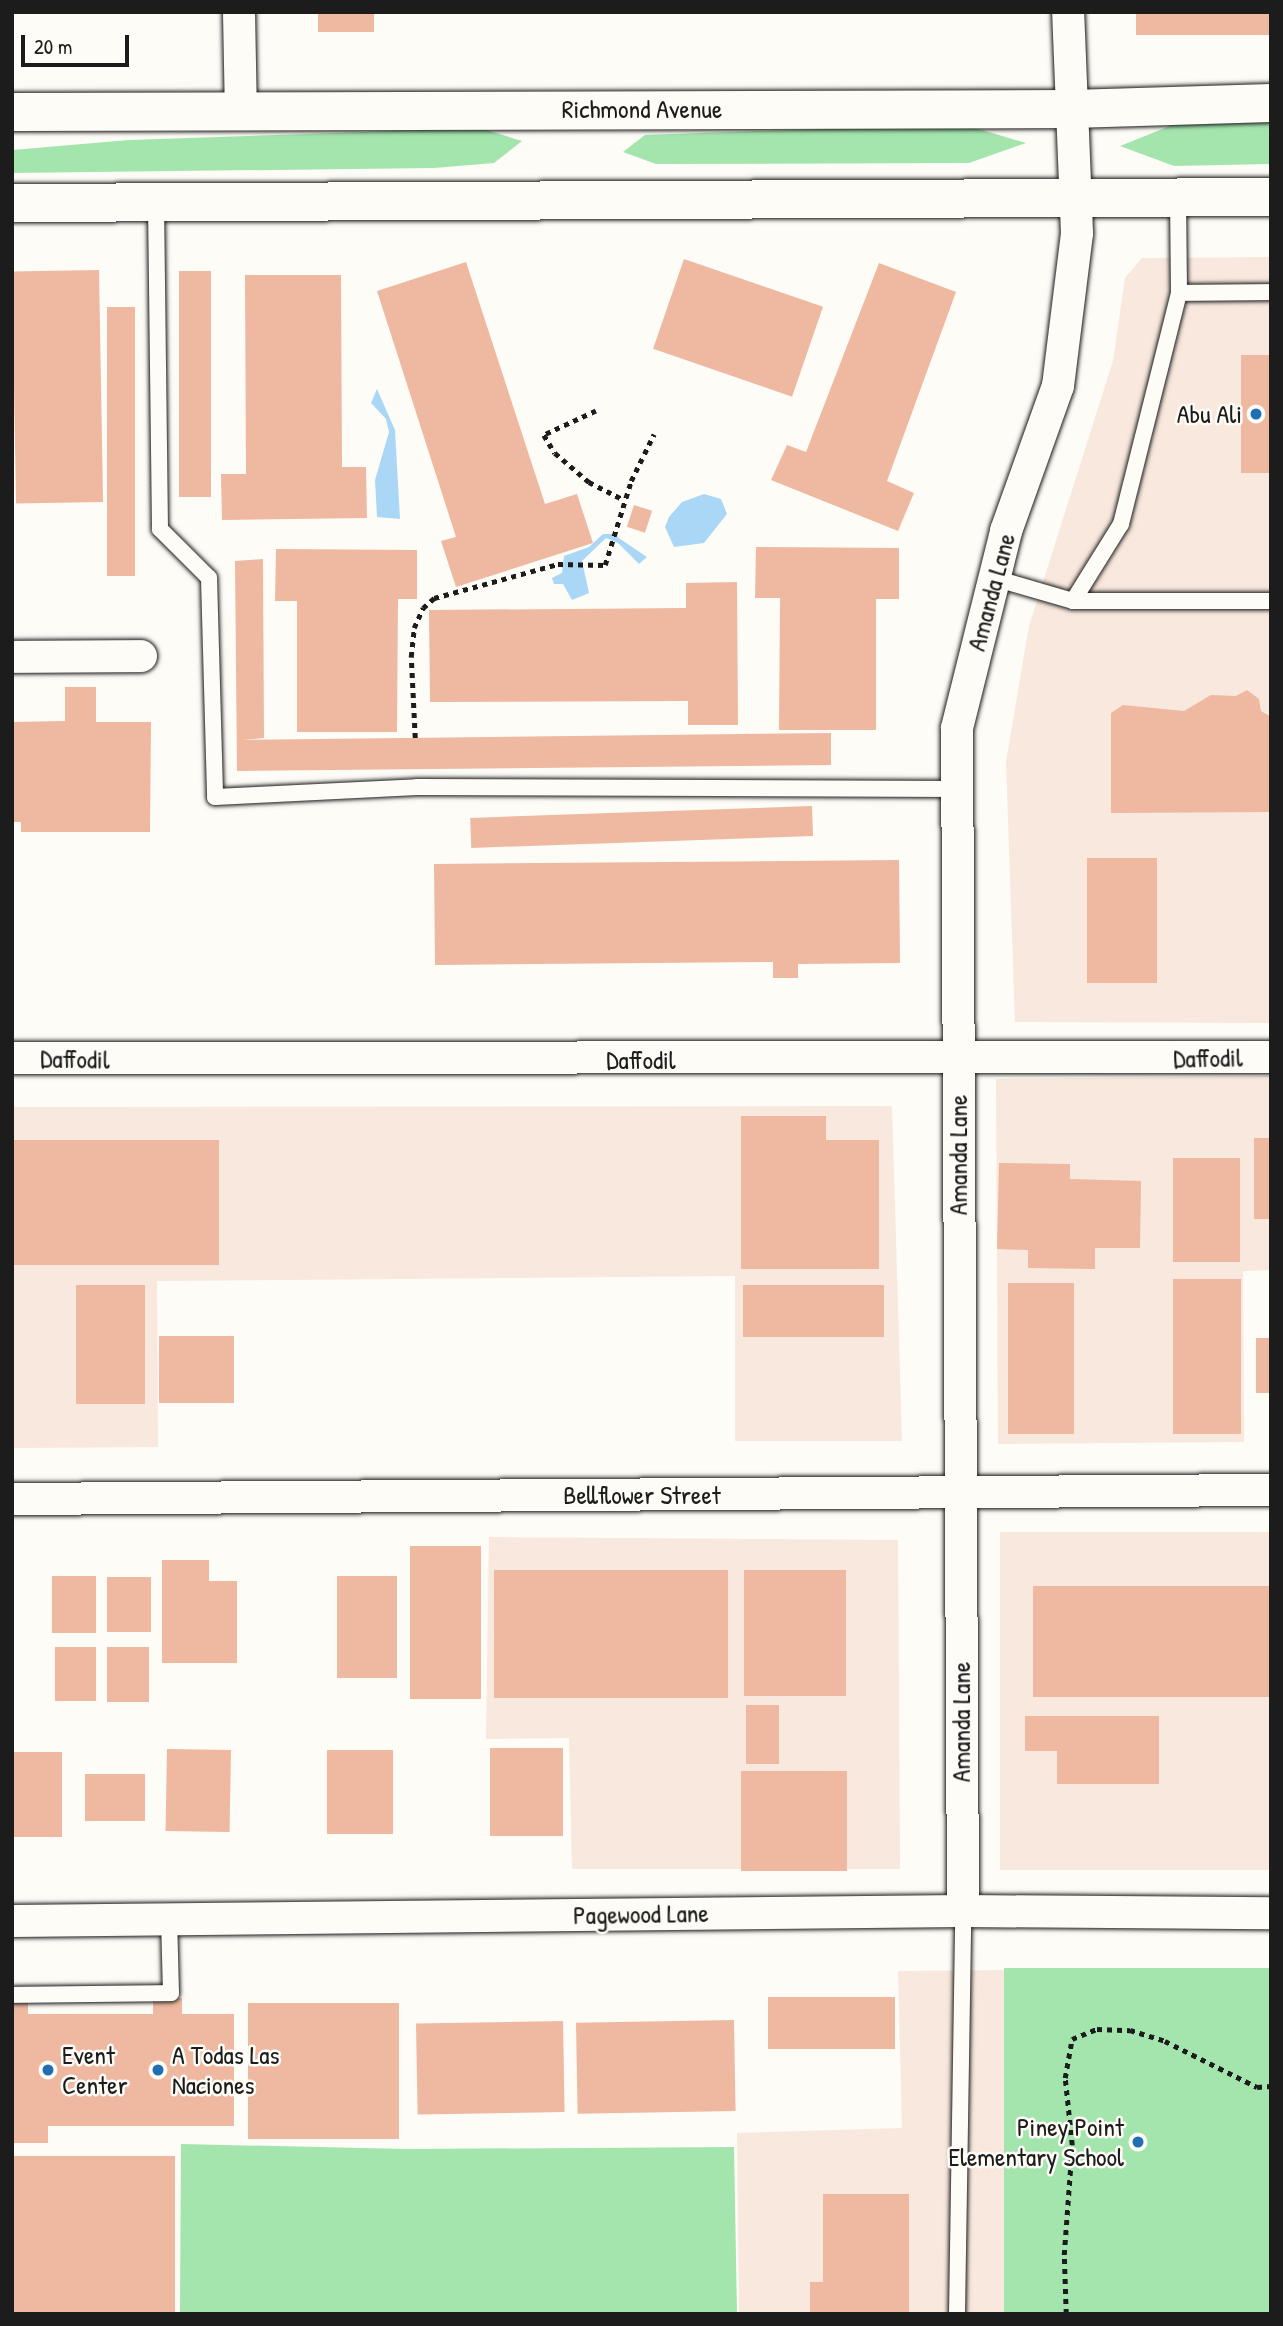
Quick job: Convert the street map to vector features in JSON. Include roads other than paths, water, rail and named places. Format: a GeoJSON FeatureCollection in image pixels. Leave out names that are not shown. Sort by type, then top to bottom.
{"type":"FeatureCollection","features":[{"type":"Feature","properties":{"kind":"main road","name":"Richmond Avenue"},"geometry":{"type":"LineString","coordinates":[[12,112],[1072,109],[1271,103]]}},
{"type":"Feature","properties":{"kind":"main road"},"geometry":{"type":"LineString","coordinates":[[12,202],[1271,197]]}},
{"type":"Feature","properties":{"kind":"street"},"geometry":{"type":"LineString","coordinates":[[239,12],[242,113]]}},
{"type":"Feature","properties":{"kind":"street","name":"Amanda Lane"},"geometry":{"type":"LineString","coordinates":[[963,1911],[957,728],[994,578],[1058,386],[1077,233],[1068,12]]}},
{"type":"Feature","properties":{"kind":"street"},"geometry":{"type":"LineString","coordinates":[[12,657],[141,656]]}},
{"type":"Feature","properties":{"kind":"street","name":"Daffodil"},"geometry":{"type":"LineString","coordinates":[[12,1058],[957,1060],[1271,1057]]}},
{"type":"Feature","properties":{"kind":"street","name":"Bellflower Street"},"geometry":{"type":"LineString","coordinates":[[12,1499],[1271,1490]]}},
{"type":"Feature","properties":{"kind":"street","name":"Pagewood Lane"},"geometry":{"type":"LineString","coordinates":[[12,1921],[963,1911],[1271,1913]]}},
{"type":"Feature","properties":{"kind":"lane"},"geometry":{"type":"LineString","coordinates":[[1073,601],[1121,524],[1179,293],[1178,196]]}},
{"type":"Feature","properties":{"kind":"lane"},"geometry":{"type":"LineString","coordinates":[[156,202],[160,529],[209,578],[215,797],[417,787],[957,789]]}},
{"type":"Feature","properties":{"kind":"lane"},"geometry":{"type":"LineString","coordinates":[[1179,293],[1271,292]]}},
{"type":"Feature","properties":{"kind":"lane"},"geometry":{"type":"LineString","coordinates":[[994,578],[1073,601],[1271,601]]}},
{"type":"Feature","properties":{"kind":"lane","name":"Amanda Lane"},"geometry":{"type":"LineString","coordinates":[[957,2314],[963,1911]]}},
{"type":"Feature","properties":{"kind":"lane"},"geometry":{"type":"LineString","coordinates":[[12,1995],[171,1993],[169,1919]]}},
{"type":"Feature","properties":{"kind":"water"},"geometry":{"type":"Polygon","coordinates":[[[377,389],[395,430],[400,519],[377,517],[375,480],[389,432],[386,419],[371,403],[377,389]]]}},
{"type":"Feature","properties":{"kind":"water"},"geometry":{"type":"Polygon","coordinates":[[[704,494],[721,499],[727,514],[704,543],[674,547],[665,527],[669,517],[682,502],[704,494]]]}},
{"type":"Feature","properties":{"kind":"water"},"geometry":{"type":"Polygon","coordinates":[[[603,534],[613,534],[647,557],[639,564],[618,543],[606,538],[582,561],[589,593],[572,600],[563,584],[554,584],[552,578],[562,573],[564,556],[589,547],[603,534]]]}},
{"type":"Feature","properties":{"kind":"place","name":"Abu Ali"},"geometry":{"type":"Point","coordinates":[1256,414]}},
{"type":"Feature","properties":{"kind":"place","name":"Event Center"},"geometry":{"type":"Point","coordinates":[48,2070]}},
{"type":"Feature","properties":{"kind":"place","name":"A Todas Las Naciones"},"geometry":{"type":"Point","coordinates":[158,2070]}},
{"type":"Feature","properties":{"kind":"place","name":"Piney Point Elementary School"},"geometry":{"type":"Point","coordinates":[1138,2142]}}]}
